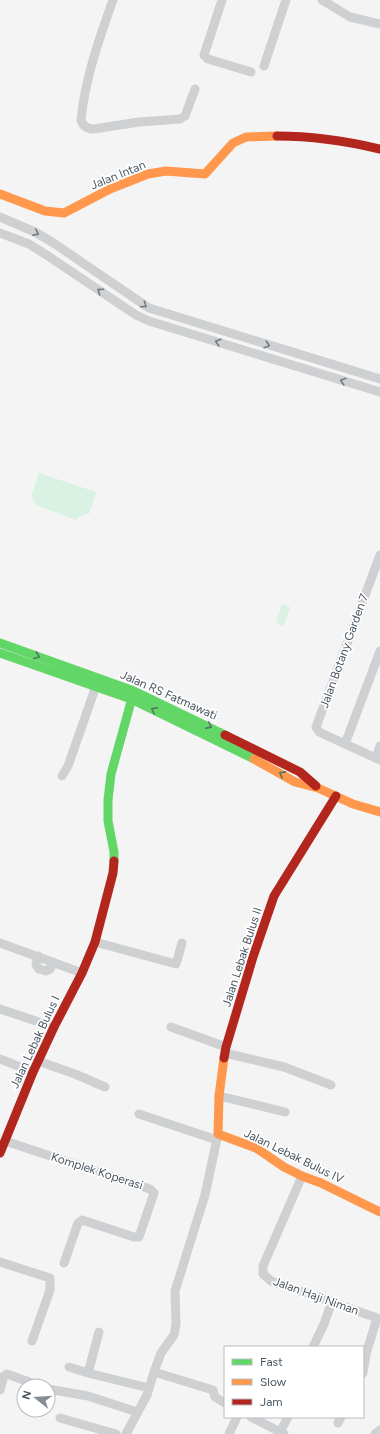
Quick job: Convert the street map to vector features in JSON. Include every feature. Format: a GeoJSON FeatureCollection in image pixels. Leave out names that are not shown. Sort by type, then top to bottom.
{"type":"FeatureCollection","features":[{"type":"Feature","properties":{"kind":"street"},"geometry":{"type":"LineString","coordinates":[[112,0],[86,87],[81,120],[83,125],[87,128],[94,129],[139,122],[180,119],[185,116],[195,89]]}},
{"type":"Feature","properties":{"kind":"street"},"geometry":{"type":"LineString","coordinates":[[222,0],[204,55],[208,59],[251,72]]}},
{"type":"Feature","properties":{"kind":"street"},"geometry":{"type":"LineString","coordinates":[[264,66],[286,0]]}},
{"type":"Feature","properties":{"kind":"street"},"geometry":{"type":"LineString","coordinates":[[322,0],[350,17],[380,24]]}},
{"type":"Feature","properties":{"kind":"street","name":"Jalan Intan"},"geometry":{"type":"LineString","coordinates":[[0,194],[45,211],[64,213],[110,189],[148,174],[166,171],[205,174],[233,143],[246,137],[296,136],[344,142],[380,149]]}},
{"type":"Feature","properties":{"kind":"street"},"geometry":{"type":"LineString","coordinates":[[0,218],[35,232],[52,242],[149,308],[380,380]]}},
{"type":"Feature","properties":{"kind":"street"},"geometry":{"type":"LineString","coordinates":[[0,233],[29,244],[136,315],[149,321],[380,392]]}},
{"type":"Feature","properties":{"kind":"street"},"geometry":{"type":"LineString","coordinates":[[45,254],[52,242]]}},
{"type":"Feature","properties":{"kind":"street","name":"Jalan Botany Garden 7"},"geometry":{"type":"LineString","coordinates":[[345,744],[319,732],[316,727],[376,576],[380,555]]}},
{"type":"Feature","properties":{"kind":"street","name":"Jalan RS Fatmawati"},"geometry":{"type":"LineString","coordinates":[[0,643],[133,695],[253,748],[300,772],[318,788]]}},
{"type":"Feature","properties":{"kind":"street"},"geometry":{"type":"LineString","coordinates":[[380,650],[345,744],[378,759],[380,746]]}},
{"type":"Feature","properties":{"kind":"street","name":"Jalan RS Fatmawati"},"geometry":{"type":"LineString","coordinates":[[0,653],[96,686],[133,695],[295,782],[318,788],[353,804],[380,812]]}},
{"type":"Feature","properties":{"kind":"street"},"geometry":{"type":"LineString","coordinates":[[62,776],[68,766],[96,686]]}},
{"type":"Feature","properties":{"kind":"street","name":"Jalan Lebak Bulus I"},"geometry":{"type":"LineString","coordinates":[[0,1153],[33,1072],[82,973],[95,942],[113,873],[114,852],[108,821],[108,800],[111,774],[133,695]]}},
{"type":"Feature","properties":{"kind":"street"},"geometry":{"type":"LineString","coordinates":[[248,756],[253,748]]}},
{"type":"Feature","properties":{"kind":"street"},"geometry":{"type":"LineString","coordinates":[[260,762],[264,754]]}},
{"type":"Feature","properties":{"kind":"street","name":"Jalan Lebak Bulus II"},"geometry":{"type":"LineString","coordinates":[[126,1434],[147,1395],[161,1353],[170,1341],[176,1329],[174,1291],[205,1195],[217,1137],[219,1096],[226,1050],[253,957],[274,896],[336,796]]}},
{"type":"Feature","properties":{"kind":"street"},"geometry":{"type":"LineString","coordinates":[[0,942],[82,973]]}},
{"type":"Feature","properties":{"kind":"street"},"geometry":{"type":"LineString","coordinates":[[95,942],[176,964],[182,943]]}},
{"type":"Feature","properties":{"kind":"street"},"geometry":{"type":"LineString","coordinates":[[0,1009],[54,1027]]}},
{"type":"Feature","properties":{"kind":"street"},"geometry":{"type":"LineString","coordinates":[[171,1027],[226,1050],[284,1067],[331,1085]]}},
{"type":"Feature","properties":{"kind":"street"},"geometry":{"type":"LineString","coordinates":[[0,1059],[33,1072]]}},
{"type":"Feature","properties":{"kind":"street"},"geometry":{"type":"LineString","coordinates":[[38,1061],[75,1074],[105,1087]]}},
{"type":"Feature","properties":{"kind":"street"},"geometry":{"type":"LineString","coordinates":[[219,1096],[285,1112]]}},
{"type":"Feature","properties":{"kind":"street"},"geometry":{"type":"LineString","coordinates":[[139,1114],[217,1137]]}},
{"type":"Feature","properties":{"kind":"street","name":"Jalan Lebak Bulus IV"},"geometry":{"type":"LineString","coordinates":[[217,1137],[256,1148],[284,1167],[321,1183],[380,1212]]}},
{"type":"Feature","properties":{"kind":"street","name":"Komplek Koperasi"},"geometry":{"type":"LineString","coordinates":[[5,1141],[150,1189],[154,1193],[139,1237],[134,1237],[82,1220],[78,1223],[64,1264]]}},
{"type":"Feature","properties":{"kind":"street","name":"Jalan Haji Niman"},"geometry":{"type":"LineString","coordinates":[[302,1176],[264,1266],[263,1274],[271,1281],[378,1319]]}},
{"type":"Feature","properties":{"kind":"street"},"geometry":{"type":"LineString","coordinates":[[0,1262],[50,1278],[50,1290],[32,1340]]}},
{"type":"Feature","properties":{"kind":"street"},"geometry":{"type":"LineString","coordinates":[[313,1346],[332,1302]]}},
{"type":"Feature","properties":{"kind":"street"},"geometry":{"type":"LineString","coordinates":[[364,1367],[366,1354],[378,1319]]}},
{"type":"Feature","properties":{"kind":"street"},"geometry":{"type":"LineString","coordinates":[[88,1373],[99,1332]]}},
{"type":"Feature","properties":{"kind":"street"},"geometry":{"type":"LineString","coordinates":[[69,1367],[149,1388]]}},
{"type":"Feature","properties":{"kind":"street"},"geometry":{"type":"LineString","coordinates":[[154,1372],[213,1390],[215,1397],[224,1402]]}},
{"type":"Feature","properties":{"kind":"street"},"geometry":{"type":"LineString","coordinates":[[0,1390],[4,1376],[7,1374],[18,1378]]}},
{"type":"Feature","properties":{"kind":"street"},"geometry":{"type":"LineString","coordinates":[[56,1390],[88,1396],[137,1412]]}},
{"type":"Feature","properties":{"kind":"street"},"geometry":{"type":"LineString","coordinates":[[60,1418],[116,1434]]}},
{"type":"Feature","properties":{"kind":"street"},"geometry":{"type":"LineString","coordinates":[[229,1434],[237,1418]]}},
{"type":"Feature","properties":{"kind":"street"},"geometry":{"type":"LineString","coordinates":[[254,1418],[282,1433],[288,1418]]}},
{"type":"Feature","properties":{"kind":"street"},"geometry":{"type":"LineString","coordinates":[[375,1434],[380,1430]]}},
{"type":"Feature","properties":{"kind":"green space"},"geometry":{"type":"Polygon","coordinates":[[[39,473],[96,492],[89,514],[85,514],[76,520],[36,505],[31,496],[39,473]]]}},
{"type":"Feature","properties":{"kind":"green space"},"geometry":{"type":"Polygon","coordinates":[[[282,604],[290,607],[284,626],[276,623],[282,604]]]}},
{"type":"Feature","properties":{"kind":"traffic: fast"},"geometry":{"type":"LineString","coordinates":[[0,643],[134,691],[225,735]]}},
{"type":"Feature","properties":{"kind":"traffic: fast"},"geometry":{"type":"LineString","coordinates":[[0,653],[131,699],[254,759]]}},
{"type":"Feature","properties":{"kind":"traffic: fast"},"geometry":{"type":"LineString","coordinates":[[114,861],[114,852],[108,821],[108,800],[111,774],[134,691]]}},
{"type":"Feature","properties":{"kind":"traffic: slow"},"geometry":{"type":"LineString","coordinates":[[0,194],[45,211],[64,213],[110,189],[148,174],[166,171],[205,174],[233,143],[246,137],[277,136]]}},
{"type":"Feature","properties":{"kind":"traffic: slow"},"geometry":{"type":"LineString","coordinates":[[254,759],[295,782],[318,788],[353,804],[380,812]]}},
{"type":"Feature","properties":{"kind":"traffic: slow"},"geometry":{"type":"LineString","coordinates":[[224,1058],[219,1096],[218,1134],[256,1148],[284,1167],[321,1183],[380,1212]]}},
{"type":"Feature","properties":{"kind":"traffic: jam"},"geometry":{"type":"LineString","coordinates":[[277,136],[329,140],[380,149]]}},
{"type":"Feature","properties":{"kind":"traffic: jam"},"geometry":{"type":"LineString","coordinates":[[225,735],[300,772],[316,786]]}},
{"type":"Feature","properties":{"kind":"traffic: jam"},"geometry":{"type":"LineString","coordinates":[[224,1058],[253,957],[274,896],[336,796]]}},
{"type":"Feature","properties":{"kind":"traffic: jam"},"geometry":{"type":"LineString","coordinates":[[0,1153],[33,1072],[82,973],[95,942],[113,873],[114,861]]}}]}
